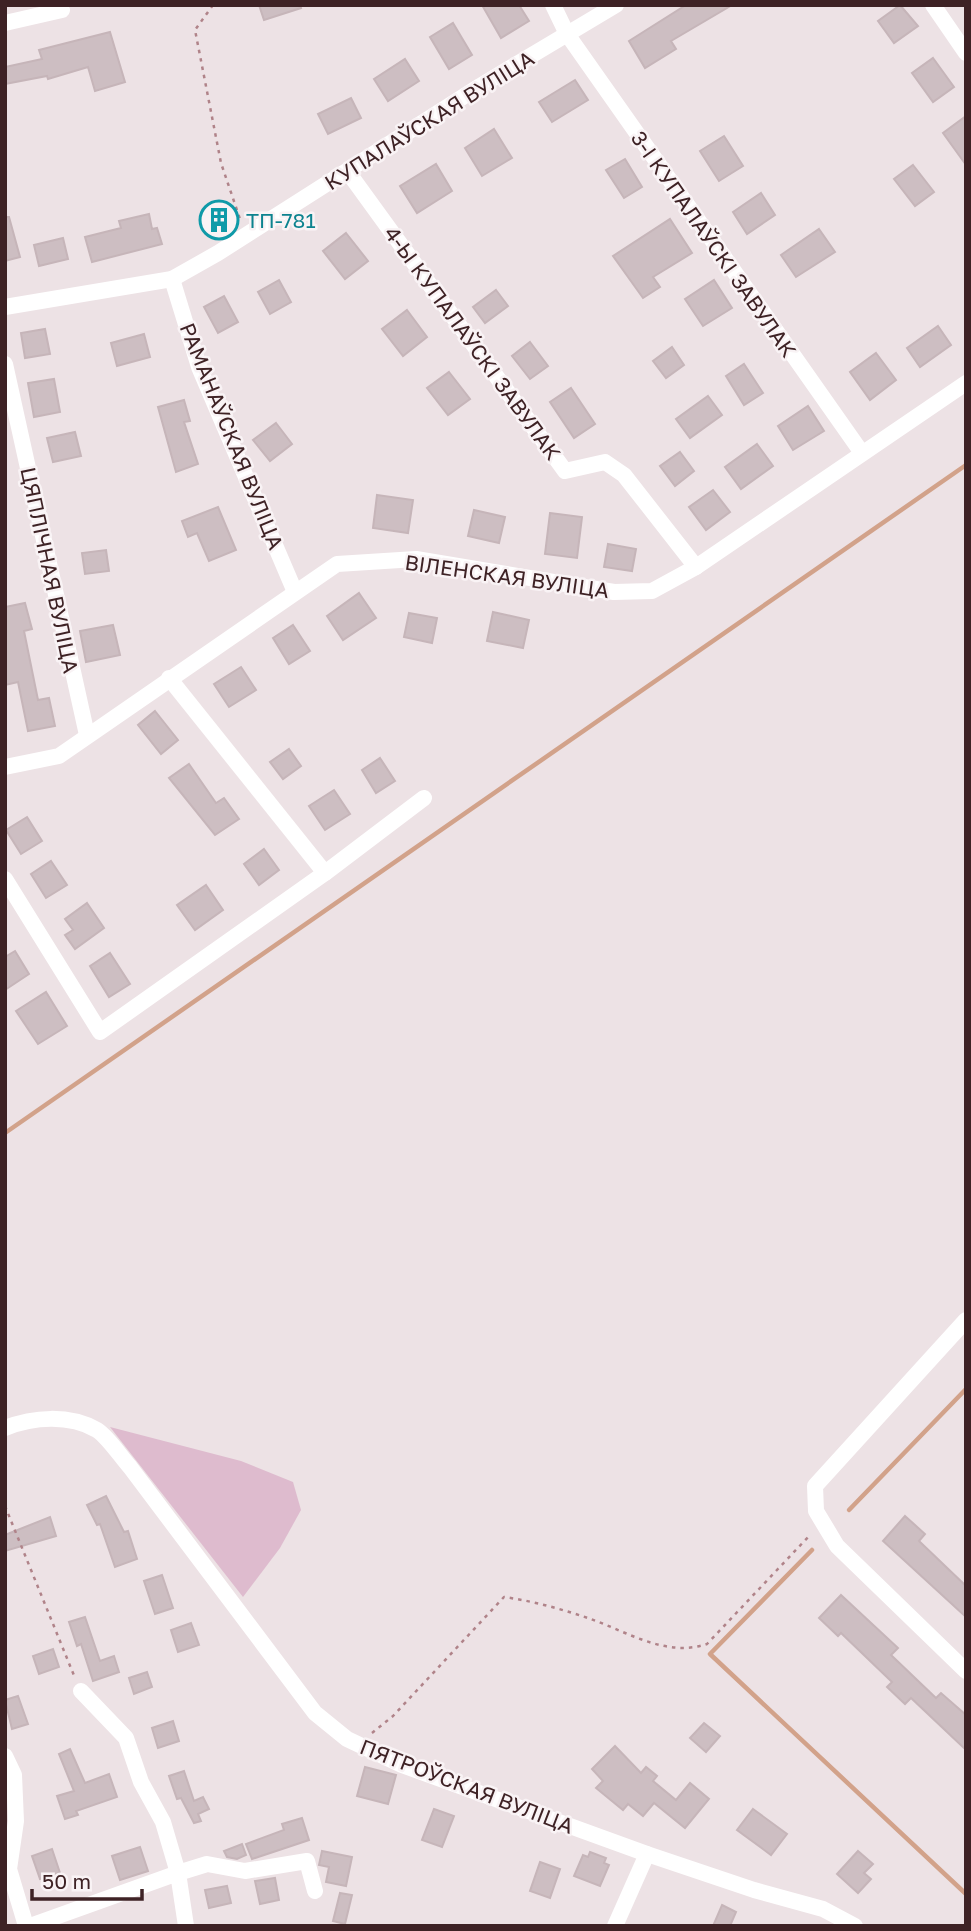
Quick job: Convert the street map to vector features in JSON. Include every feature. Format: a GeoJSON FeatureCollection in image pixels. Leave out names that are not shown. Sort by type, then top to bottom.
{"type":"FeatureCollection","features":[{"type":"Feature","properties":{"kind":"street","name":"3-І КУПАЛАЎСКІ ЗАВУЛАК"},"geometry":{"type":"LineString","coordinates":[[553,5],[567,34],[862,453]]}},
{"type":"Feature","properties":{"kind":"street","name":"КУПАЛАЎСКАЯ ВУЛІЦА"},"geometry":{"type":"LineString","coordinates":[[5,307],[172,278],[245,236],[480,86],[616,5]]}},
{"type":"Feature","properties":{"kind":"street"},"geometry":{"type":"LineString","coordinates":[[933,5],[966,52]]}},
{"type":"Feature","properties":{"kind":"street"},"geometry":{"type":"LineString","coordinates":[[5,23],[62,10]]}},
{"type":"Feature","properties":{"kind":"street","name":"4-Ы КУПАЛАЎСКІ ЗАВУЛАК"},"geometry":{"type":"LineString","coordinates":[[348,172],[565,471],[605,462],[624,475],[695,568]]}},
{"type":"Feature","properties":{"kind":"street","name":"РАМАНАЎСКАЯ ВУЛІЦА"},"geometry":{"type":"LineString","coordinates":[[172,278],[200,366],[295,592]]}},
{"type":"Feature","properties":{"kind":"street","name":"ЦЯПЛІЧНАЯ ВУЛІЦА"},"geometry":{"type":"LineString","coordinates":[[5,364],[87,735]]}},
{"type":"Feature","properties":{"kind":"street","name":"ВІЛЕНСКАЯ ВУЛІЦА"},"geometry":{"type":"LineString","coordinates":[[5,767],[59,755],[337,564],[416,559],[614,592],[652,591],[695,568],[966,383]]}},
{"type":"Feature","properties":{"kind":"street"},"geometry":{"type":"LineString","coordinates":[[169,678],[325,873]]}},
{"type":"Feature","properties":{"kind":"street"},"geometry":{"type":"LineString","coordinates":[[5,879],[100,1032],[325,873],[424,798]]}},
{"type":"Feature","properties":{"kind":"street"},"geometry":{"type":"LineString","coordinates":[[964,1324],[815,1486],[817,1511],[837,1546],[966,1671]]}},
{"type":"Feature","properties":{"kind":"street","name":"ПЯТРОЎСКАЯ ВУЛІЦА"},"geometry":{"type":"LineString","coordinates":[[5,1428],[24,1421],[64,1419],[97,1431],[130,1467],[315,1713],[347,1739],[475,1794],[754,1890],[823,1909],[855,1926]]}},
{"type":"Feature","properties":{"kind":"street"},"geometry":{"type":"LineString","coordinates":[[81,1690],[126,1738],[141,1783],[163,1822],[178,1873],[186,1926]]}},
{"type":"Feature","properties":{"kind":"street"},"geometry":{"type":"LineString","coordinates":[[5,1756],[15,1775],[16,1821],[9,1868],[28,1926],[207,1864],[245,1871],[307,1861],[315,1891]]}},
{"type":"Feature","properties":{"kind":"street"},"geometry":{"type":"LineString","coordinates":[[615,1926],[647,1854]]}},
{"type":"Feature","properties":{"kind":"path"},"geometry":{"type":"LineString","coordinates":[[213,5],[195,30],[221,163],[245,236]]}},
{"type":"Feature","properties":{"kind":"path"},"geometry":{"type":"LineString","coordinates":[[5,1506],[81,1690]]}},
{"type":"Feature","properties":{"kind":"path"},"geometry":{"type":"LineString","coordinates":[[361,1745],[393,1716],[504,1597],[531,1601],[591,1619],[630,1636],[690,1650],[707,1644],[823,1521]]}},
{"type":"Feature","properties":{"kind":"shaded area"},"geometry":{"type":"Polygon","coordinates":[[[110,1427],[241,1461],[293,1482],[301,1510],[280,1548],[243,1597],[110,1427]]]}},
{"type":"Feature","properties":{"kind":"building"},"geometry":{"type":"Polygon","coordinates":[[[259,5],[300,5],[301,8],[264,20],[259,5]]]}},
{"type":"Feature","properties":{"kind":"building"},"geometry":{"type":"Polygon","coordinates":[[[482,5],[519,5],[529,21],[501,38],[482,5]]]}},
{"type":"Feature","properties":{"kind":"building"},"geometry":{"type":"Polygon","coordinates":[[[686,5],[732,5],[671,41],[676,49],[645,68],[629,41],[686,5]]]}},
{"type":"Feature","properties":{"kind":"building"},"geometry":{"type":"Polygon","coordinates":[[[900,5],[918,26],[894,43],[878,21],[900,5]]]}},
{"type":"Feature","properties":{"kind":"building"},"geometry":{"type":"Polygon","coordinates":[[[453,23],[472,55],[449,69],[430,37],[453,23]]]}},
{"type":"Feature","properties":{"kind":"building"},"geometry":{"type":"Polygon","coordinates":[[[110,32],[125,82],[95,91],[88,67],[48,79],[47,76],[5,84],[5,67],[42,59],[39,50],[110,32]]]}},
{"type":"Feature","properties":{"kind":"building"},"geometry":{"type":"Polygon","coordinates":[[[933,58],[954,87],[933,102],[912,73],[933,58]]]}},
{"type":"Feature","properties":{"kind":"building"},"geometry":{"type":"Polygon","coordinates":[[[405,59],[419,81],[388,101],[374,79],[405,59]]]}},
{"type":"Feature","properties":{"kind":"building"},"geometry":{"type":"Polygon","coordinates":[[[575,80],[588,100],[552,122],[539,102],[575,80]]]}},
{"type":"Feature","properties":{"kind":"building"},"geometry":{"type":"Polygon","coordinates":[[[351,98],[361,118],[328,134],[318,114],[351,98]]]}},
{"type":"Feature","properties":{"kind":"building"},"geometry":{"type":"Polygon","coordinates":[[[966,116],[966,165],[943,133],[966,116]]]}},
{"type":"Feature","properties":{"kind":"building"},"geometry":{"type":"Polygon","coordinates":[[[494,129],[512,158],[482,176],[465,148],[494,129]]]}},
{"type":"Feature","properties":{"kind":"building"},"geometry":{"type":"Polygon","coordinates":[[[724,136],[743,166],[719,181],[700,151],[724,136]]]}},
{"type":"Feature","properties":{"kind":"building"},"geometry":{"type":"Polygon","coordinates":[[[625,159],[642,187],[624,198],[606,170],[625,159]]]}},
{"type":"Feature","properties":{"kind":"building"},"geometry":{"type":"Polygon","coordinates":[[[436,164],[452,191],[417,213],[400,186],[436,164]]]}},
{"type":"Feature","properties":{"kind":"building"},"geometry":{"type":"Polygon","coordinates":[[[913,165],[934,192],[915,206],[894,179],[913,165]]]}},
{"type":"Feature","properties":{"kind":"building"},"geometry":{"type":"Polygon","coordinates":[[[761,193],[775,215],[747,234],[733,212],[761,193]]]}},
{"type":"Feature","properties":{"kind":"building","name":"ТП-781"},"geometry":{"type":"Polygon","coordinates":[[[222,209],[229,224],[215,230],[209,216],[222,209]]]}},
{"type":"Feature","properties":{"kind":"building"},"geometry":{"type":"Polygon","coordinates":[[[149,214],[152,229],[157,228],[162,244],[92,262],[85,237],[121,228],[119,221],[149,214]]]}},
{"type":"Feature","properties":{"kind":"building"},"geometry":{"type":"Polygon","coordinates":[[[5,217],[9,217],[20,257],[5,261],[5,217]]]}},
{"type":"Feature","properties":{"kind":"building"},"geometry":{"type":"Polygon","coordinates":[[[670,219],[692,253],[653,277],[660,287],[643,298],[613,256],[670,219]]]}},
{"type":"Feature","properties":{"kind":"building"},"geometry":{"type":"Polygon","coordinates":[[[819,229],[835,252],[796,277],[781,255],[819,229]]]}},
{"type":"Feature","properties":{"kind":"building"},"geometry":{"type":"Polygon","coordinates":[[[346,233],[368,261],[345,279],[323,251],[346,233]]]}},
{"type":"Feature","properties":{"kind":"building"},"geometry":{"type":"Polygon","coordinates":[[[63,238],[68,259],[39,266],[34,245],[63,238]]]}},
{"type":"Feature","properties":{"kind":"building"},"geometry":{"type":"Polygon","coordinates":[[[279,280],[291,302],[270,314],[258,292],[279,280]]]}},
{"type":"Feature","properties":{"kind":"building"},"geometry":{"type":"Polygon","coordinates":[[[714,280],[732,308],[703,326],[685,299],[714,280]]]}},
{"type":"Feature","properties":{"kind":"building"},"geometry":{"type":"Polygon","coordinates":[[[496,290],[508,306],[485,323],[473,307],[496,290]]]}},
{"type":"Feature","properties":{"kind":"building"},"geometry":{"type":"Polygon","coordinates":[[[224,296],[238,322],[218,333],[204,307],[224,296]]]}},
{"type":"Feature","properties":{"kind":"building"},"geometry":{"type":"Polygon","coordinates":[[[407,310],[427,337],[403,356],[382,329],[407,310]]]}},
{"type":"Feature","properties":{"kind":"building"},"geometry":{"type":"Polygon","coordinates":[[[938,326],[951,345],[920,367],[907,348],[938,326]]]}},
{"type":"Feature","properties":{"kind":"building"},"geometry":{"type":"Polygon","coordinates":[[[45,329],[50,354],[25,358],[21,333],[45,329]]]}},
{"type":"Feature","properties":{"kind":"building"},"geometry":{"type":"Polygon","coordinates":[[[144,334],[150,357],[117,366],[111,343],[144,334]]]}},
{"type":"Feature","properties":{"kind":"building"},"geometry":{"type":"Polygon","coordinates":[[[530,342],[548,366],[530,379],[512,356],[530,342]]]}},
{"type":"Feature","properties":{"kind":"building"},"geometry":{"type":"Polygon","coordinates":[[[672,347],[684,365],[666,378],[653,361],[672,347]]]}},
{"type":"Feature","properties":{"kind":"building"},"geometry":{"type":"Polygon","coordinates":[[[876,353],[896,380],[870,400],[850,372],[876,353]]]}},
{"type":"Feature","properties":{"kind":"building"},"geometry":{"type":"Polygon","coordinates":[[[744,364],[763,393],[744,405],[726,376],[744,364]]]}},
{"type":"Feature","properties":{"kind":"building"},"geometry":{"type":"Polygon","coordinates":[[[449,372],[470,399],[448,415],[427,388],[449,372]]]}},
{"type":"Feature","properties":{"kind":"building"},"geometry":{"type":"Polygon","coordinates":[[[54,379],[60,412],[34,417],[28,383],[54,379]]]}},
{"type":"Feature","properties":{"kind":"building"},"geometry":{"type":"Polygon","coordinates":[[[571,388],[595,424],[574,438],[550,402],[571,388]]]}},
{"type":"Feature","properties":{"kind":"building"},"geometry":{"type":"Polygon","coordinates":[[[708,396],[722,415],[690,438],[676,419],[708,396]]]}},
{"type":"Feature","properties":{"kind":"building"},"geometry":{"type":"Polygon","coordinates":[[[184,400],[190,421],[184,422],[198,464],[176,472],[158,407],[184,400]]]}},
{"type":"Feature","properties":{"kind":"building"},"geometry":{"type":"Polygon","coordinates":[[[808,406],[824,431],[793,450],[778,426],[808,406]]]}},
{"type":"Feature","properties":{"kind":"building"},"geometry":{"type":"Polygon","coordinates":[[[276,423],[292,444],[270,461],[253,440],[276,423]]]}},
{"type":"Feature","properties":{"kind":"building"},"geometry":{"type":"Polygon","coordinates":[[[75,432],[81,456],[53,462],[47,438],[75,432]]]}},
{"type":"Feature","properties":{"kind":"building"},"geometry":{"type":"Polygon","coordinates":[[[757,444],[773,466],[741,489],[725,467],[757,444]]]}},
{"type":"Feature","properties":{"kind":"building"},"geometry":{"type":"Polygon","coordinates":[[[680,452],[694,471],[675,486],[660,466],[680,452]]]}},
{"type":"Feature","properties":{"kind":"building"},"geometry":{"type":"Polygon","coordinates":[[[713,490],[730,512],[706,530],[689,507],[713,490]]]}},
{"type":"Feature","properties":{"kind":"building"},"geometry":{"type":"Polygon","coordinates":[[[377,495],[413,500],[408,533],[373,528],[377,495]]]}},
{"type":"Feature","properties":{"kind":"building"},"geometry":{"type":"Polygon","coordinates":[[[218,507],[236,550],[209,561],[197,533],[188,537],[182,521],[218,507]]]}},
{"type":"Feature","properties":{"kind":"building"},"geometry":{"type":"Polygon","coordinates":[[[474,510],[505,517],[499,543],[468,536],[474,510]]]}},
{"type":"Feature","properties":{"kind":"building"},"geometry":{"type":"Polygon","coordinates":[[[550,513],[582,517],[577,558],[545,554],[550,513]]]}},
{"type":"Feature","properties":{"kind":"building"},"geometry":{"type":"Polygon","coordinates":[[[608,544],[636,549],[632,571],[604,567],[608,544]]]}},
{"type":"Feature","properties":{"kind":"building"},"geometry":{"type":"Polygon","coordinates":[[[106,550],[109,571],[85,574],[82,553],[106,550]]]}},
{"type":"Feature","properties":{"kind":"building"},"geometry":{"type":"Polygon","coordinates":[[[359,593],[376,618],[343,640],[327,616],[359,593]]]}},
{"type":"Feature","properties":{"kind":"building"},"geometry":{"type":"Polygon","coordinates":[[[25,603],[32,629],[24,631],[38,700],[49,698],[55,726],[28,731],[18,682],[5,685],[5,607],[25,603]]]}},
{"type":"Feature","properties":{"kind":"building"},"geometry":{"type":"Polygon","coordinates":[[[493,612],[529,620],[523,648],[487,641],[493,612]]]}},
{"type":"Feature","properties":{"kind":"building"},"geometry":{"type":"Polygon","coordinates":[[[409,613],[437,618],[432,643],[404,637],[409,613]]]}},
{"type":"Feature","properties":{"kind":"building"},"geometry":{"type":"Polygon","coordinates":[[[113,625],[120,655],[86,662],[80,631],[113,625]]]}},
{"type":"Feature","properties":{"kind":"building"},"geometry":{"type":"Polygon","coordinates":[[[293,625],[310,651],[289,664],[273,638],[293,625]]]}},
{"type":"Feature","properties":{"kind":"building"},"geometry":{"type":"Polygon","coordinates":[[[241,667],[256,690],[229,707],[214,684],[241,667]]]}},
{"type":"Feature","properties":{"kind":"building"},"geometry":{"type":"Polygon","coordinates":[[[155,711],[178,740],[161,754],[138,725],[155,711]]]}},
{"type":"Feature","properties":{"kind":"building"},"geometry":{"type":"Polygon","coordinates":[[[289,749],[301,766],[283,779],[270,762],[289,749]]]}},
{"type":"Feature","properties":{"kind":"building"},"geometry":{"type":"Polygon","coordinates":[[[380,758],[395,781],[376,793],[362,770],[380,758]]]}},
{"type":"Feature","properties":{"kind":"building"},"geometry":{"type":"Polygon","coordinates":[[[189,764],[216,803],[224,798],[239,819],[215,835],[169,778],[189,764]]]}},
{"type":"Feature","properties":{"kind":"building"},"geometry":{"type":"Polygon","coordinates":[[[334,790],[350,814],[325,830],[309,806],[334,790]]]}},
{"type":"Feature","properties":{"kind":"building"},"geometry":{"type":"Polygon","coordinates":[[[27,817],[42,841],[21,854],[6,830],[27,817]]]}},
{"type":"Feature","properties":{"kind":"building"},"geometry":{"type":"Polygon","coordinates":[[[264,849],[279,870],[259,885],[244,864],[264,849]]]}},
{"type":"Feature","properties":{"kind":"building"},"geometry":{"type":"Polygon","coordinates":[[[51,861],[67,885],[46,898],[31,874],[51,861]]]}},
{"type":"Feature","properties":{"kind":"building"},"geometry":{"type":"Polygon","coordinates":[[[206,885],[223,910],[195,930],[177,905],[206,885]]]}},
{"type":"Feature","properties":{"kind":"building"},"geometry":{"type":"Polygon","coordinates":[[[87,903],[104,928],[75,949],[65,935],[73,930],[65,919],[87,903]]]}},
{"type":"Feature","properties":{"kind":"building"},"geometry":{"type":"Polygon","coordinates":[[[15,951],[29,974],[5,990],[5,957],[15,951]]]}},
{"type":"Feature","properties":{"kind":"building"},"geometry":{"type":"Polygon","coordinates":[[[110,953],[130,984],[109,997],[90,966],[110,953]]]}},
{"type":"Feature","properties":{"kind":"building"},"geometry":{"type":"Polygon","coordinates":[[[46,992],[67,1026],[38,1044],[16,1011],[46,992]]]}},
{"type":"Feature","properties":{"kind":"building"},"geometry":{"type":"Polygon","coordinates":[[[106,1496],[124,1532],[128,1531],[137,1559],[115,1567],[100,1524],[97,1525],[87,1505],[106,1496]]]}},
{"type":"Feature","properties":{"kind":"building"},"geometry":{"type":"Polygon","coordinates":[[[905,1516],[925,1534],[919,1541],[966,1586],[966,1617],[883,1541],[905,1516]]]}},
{"type":"Feature","properties":{"kind":"building"},"geometry":{"type":"Polygon","coordinates":[[[50,1517],[56,1536],[5,1551],[5,1535],[50,1517]]]}},
{"type":"Feature","properties":{"kind":"building"},"geometry":{"type":"Polygon","coordinates":[[[162,1575],[173,1608],[155,1614],[144,1581],[162,1575]]]}},
{"type":"Feature","properties":{"kind":"building"},"geometry":{"type":"Polygon","coordinates":[[[841,1595],[898,1648],[891,1655],[936,1698],[941,1693],[966,1715],[966,1750],[911,1698],[905,1704],[887,1687],[892,1682],[841,1633],[838,1636],[819,1618],[841,1595]]]}},
{"type":"Feature","properties":{"kind":"building"},"geometry":{"type":"Polygon","coordinates":[[[85,1617],[100,1661],[114,1656],[119,1672],[93,1681],[81,1644],[77,1646],[69,1622],[85,1617]]]}},
{"type":"Feature","properties":{"kind":"building"},"geometry":{"type":"Polygon","coordinates":[[[191,1623],[199,1645],[178,1652],[171,1630],[191,1623]]]}},
{"type":"Feature","properties":{"kind":"building"},"geometry":{"type":"Polygon","coordinates":[[[53,1649],[59,1667],[39,1674],[33,1656],[53,1649]]]}},
{"type":"Feature","properties":{"kind":"building"},"geometry":{"type":"Polygon","coordinates":[[[147,1672],[152,1687],[134,1694],[129,1678],[147,1672]]]}},
{"type":"Feature","properties":{"kind":"building"},"geometry":{"type":"Polygon","coordinates":[[[18,1696],[28,1724],[12,1729],[5,1700],[18,1696]]]}},
{"type":"Feature","properties":{"kind":"building"},"geometry":{"type":"Polygon","coordinates":[[[173,1721],[179,1741],[158,1748],[152,1728],[173,1721]]]}},
{"type":"Feature","properties":{"kind":"building"},"geometry":{"type":"Polygon","coordinates":[[[704,1723],[720,1736],[706,1752],[690,1738],[704,1723]]]}},
{"type":"Feature","properties":{"kind":"building"},"geometry":{"type":"Polygon","coordinates":[[[615,1746],[641,1773],[646,1767],[657,1776],[653,1781],[676,1800],[690,1783],[709,1799],[685,1828],[654,1803],[643,1816],[628,1804],[623,1810],[596,1788],[603,1781],[592,1769],[615,1746]]]}},
{"type":"Feature","properties":{"kind":"building"},"geometry":{"type":"Polygon","coordinates":[[[70,1749],[85,1783],[109,1774],[117,1797],[76,1811],[78,1815],[65,1819],[57,1796],[74,1791],[59,1754],[70,1749]]]}},
{"type":"Feature","properties":{"kind":"building"},"geometry":{"type":"Polygon","coordinates":[[[365,1767],[396,1775],[388,1804],[357,1796],[365,1767]]]}},
{"type":"Feature","properties":{"kind":"building"},"geometry":{"type":"Polygon","coordinates":[[[184,1771],[194,1801],[203,1797],[209,1809],[198,1814],[201,1821],[194,1823],[181,1798],[177,1799],[169,1776],[184,1771]]]}},
{"type":"Feature","properties":{"kind":"building"},"geometry":{"type":"Polygon","coordinates":[[[434,1809],[454,1816],[442,1847],[422,1840],[434,1809]]]}},
{"type":"Feature","properties":{"kind":"building"},"geometry":{"type":"Polygon","coordinates":[[[753,1809],[787,1834],[771,1855],[737,1830],[753,1809]]]}},
{"type":"Feature","properties":{"kind":"building"},"geometry":{"type":"Polygon","coordinates":[[[302,1818],[309,1840],[252,1859],[246,1844],[284,1830],[282,1824],[302,1818]]]}},
{"type":"Feature","properties":{"kind":"building"},"geometry":{"type":"Polygon","coordinates":[[[242,1844],[246,1855],[237,1859],[227,1857],[224,1851],[242,1844]]]}},
{"type":"Feature","properties":{"kind":"building"},"geometry":{"type":"Polygon","coordinates":[[[140,1847],[148,1871],[120,1880],[112,1856],[140,1847]]]}},
{"type":"Feature","properties":{"kind":"building"},"geometry":{"type":"Polygon","coordinates":[[[52,1849],[60,1873],[40,1879],[32,1856],[52,1849]]]}},
{"type":"Feature","properties":{"kind":"building"},"geometry":{"type":"Polygon","coordinates":[[[322,1851],[352,1857],[346,1886],[326,1882],[329,1867],[319,1865],[322,1851]]]}},
{"type":"Feature","properties":{"kind":"building"},"geometry":{"type":"Polygon","coordinates":[[[858,1851],[873,1864],[864,1873],[871,1879],[858,1893],[837,1874],[858,1851]]]}},
{"type":"Feature","properties":{"kind":"building"},"geometry":{"type":"Polygon","coordinates":[[[590,1852],[606,1858],[604,1863],[609,1865],[600,1886],[574,1876],[583,1855],[588,1857],[590,1852]]]}},
{"type":"Feature","properties":{"kind":"building"},"geometry":{"type":"Polygon","coordinates":[[[540,1862],[560,1869],[550,1898],[530,1891],[540,1862]]]}},
{"type":"Feature","properties":{"kind":"building"},"geometry":{"type":"Polygon","coordinates":[[[275,1878],[279,1900],[260,1904],[255,1881],[275,1878]]]}},
{"type":"Feature","properties":{"kind":"building"},"geometry":{"type":"Polygon","coordinates":[[[227,1886],[231,1903],[209,1908],[205,1890],[227,1886]]]}},
{"type":"Feature","properties":{"kind":"building"},"geometry":{"type":"Polygon","coordinates":[[[340,1893],[352,1895],[345,1924],[333,1921],[340,1893]]]}},
{"type":"Feature","properties":{"kind":"building"},"geometry":{"type":"Polygon","coordinates":[[[722,1905],[736,1912],[730,1926],[713,1926],[722,1905]]]}},
{"type":"Feature","properties":{"kind":"waterway"},"geometry":{"type":"LineString","coordinates":[[5,1133],[966,465]]}},
{"type":"Feature","properties":{"kind":"waterway"},"geometry":{"type":"LineString","coordinates":[[849,1510],[966,1389]]}},
{"type":"Feature","properties":{"kind":"waterway"},"geometry":{"type":"LineString","coordinates":[[812,1550],[710,1654],[966,1894]]}},
{"type":"Feature","properties":{"kind":"place","name":"ТП-781"},"geometry":{"type":"Point","coordinates":[219,220]}}]}
